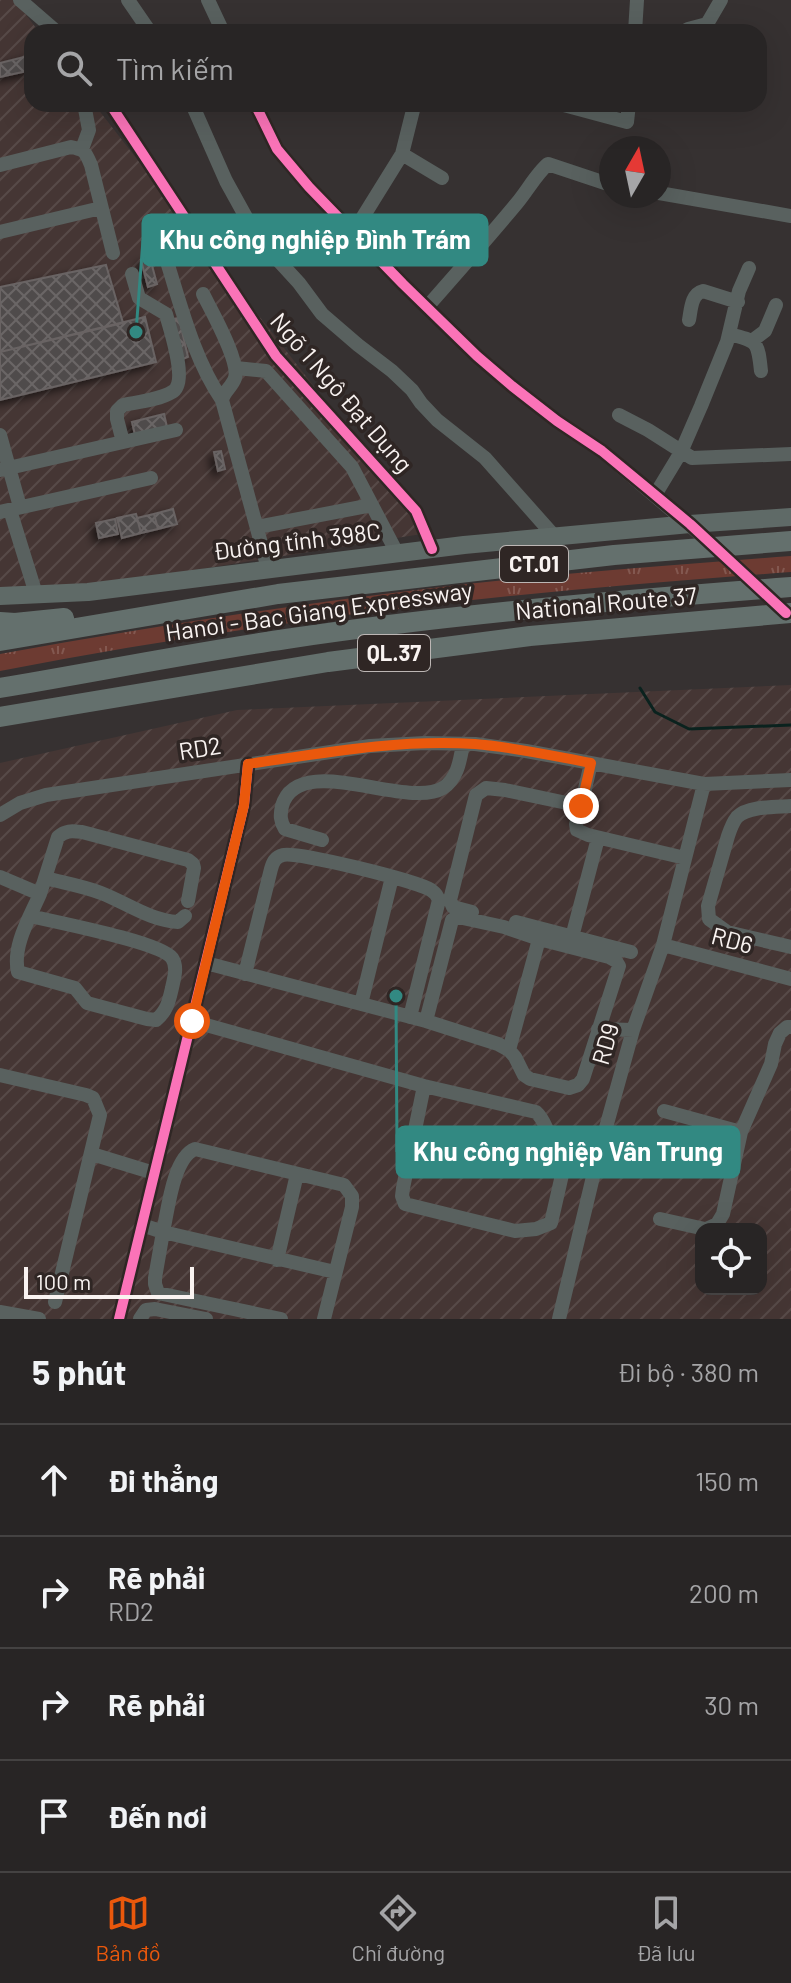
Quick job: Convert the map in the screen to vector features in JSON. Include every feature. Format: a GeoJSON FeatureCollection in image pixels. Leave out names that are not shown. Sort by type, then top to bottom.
{"type":"FeatureCollection","features":[{"type":"Feature","properties":{"kind":"highway","name":"Hanoi - Bac Giang Expressway"},"geometry":{"type":"LineString","coordinates":[[0,641],[278,594],[614,555],[791,541]]}},
{"type":"Feature","properties":{"kind":"highway","name":"Hanoi - Bac Giang Expressway"},"geometry":{"type":"LineString","coordinates":[[0,688],[300,637],[433,620],[791,587]]}},
{"type":"Feature","properties":{"kind":"highway"},"geometry":{"type":"LineString","coordinates":[[0,622],[278,594]]}},
{"type":"Feature","properties":{"kind":"highway","name":"National Route 37"},"geometry":{"type":"LineString","coordinates":[[0,717],[328,662],[530,636],[788,613]]}},
{"type":"Feature","properties":{"kind":"main road","name":"Đường tỉnh 398C"},"geometry":{"type":"LineString","coordinates":[[0,596],[88,592],[432,549],[791,517]]}},
{"type":"Feature","properties":{"kind":"street"},"geometry":{"type":"LineString","coordinates":[[20,0],[48,24]]}},
{"type":"Feature","properties":{"kind":"street"},"geometry":{"type":"LineString","coordinates":[[128,0],[144,24]]}},
{"type":"Feature","properties":{"kind":"street"},"geometry":{"type":"LineString","coordinates":[[208,0],[219,24]]}},
{"type":"Feature","properties":{"kind":"street"},"geometry":{"type":"LineString","coordinates":[[636,24],[637,0]]}},
{"type":"Feature","properties":{"kind":"street"},"geometry":{"type":"LineString","coordinates":[[707,24],[721,0]]}},
{"type":"Feature","properties":{"kind":"street"},"geometry":{"type":"LineString","coordinates":[[82,149],[89,130],[86,112]]}},
{"type":"Feature","properties":{"kind":"street","name":"Ngõ 1 Ngô Đạt Dụng"},"geometry":{"type":"LineString","coordinates":[[115,112],[276,356],[416,511],[432,549]]}},
{"type":"Feature","properties":{"kind":"street"},"geometry":{"type":"LineString","coordinates":[[196,112],[226,181],[252,228],[322,314],[392,371],[437,420],[485,458],[555,537]]}},
{"type":"Feature","properties":{"kind":"street"},"geometry":{"type":"LineString","coordinates":[[259,112],[277,149],[309,187],[477,356],[557,421],[602,451],[708,541]]}},
{"type":"Feature","properties":{"kind":"street"},"geometry":{"type":"LineString","coordinates":[[353,233],[402,154],[412,112]]}},
{"type":"Feature","properties":{"kind":"street"},"geometry":{"type":"LineString","coordinates":[[590,112],[627,122],[628,112]]}},
{"type":"Feature","properties":{"kind":"street"},"geometry":{"type":"LineString","coordinates":[[0,165],[71,147],[86,152],[113,253]]}},
{"type":"Feature","properties":{"kind":"street"},"geometry":{"type":"LineString","coordinates":[[402,154],[442,178]]}},
{"type":"Feature","properties":{"kind":"street"},"geometry":{"type":"LineString","coordinates":[[427,307],[548,164],[599,181]]}},
{"type":"Feature","properties":{"kind":"street"},"geometry":{"type":"LineString","coordinates":[[671,195],[791,216]]}},
{"type":"Feature","properties":{"kind":"street"},"geometry":{"type":"LineString","coordinates":[[0,232],[101,208]]}},
{"type":"Feature","properties":{"kind":"street"},"geometry":{"type":"LineString","coordinates":[[168,265],[195,347],[222,400],[268,569]]}},
{"type":"Feature","properties":{"kind":"street"},"geometry":{"type":"LineString","coordinates":[[655,495],[681,452],[729,334],[739,291],[749,268]]}},
{"type":"Feature","properties":{"kind":"street"},"geometry":{"type":"LineString","coordinates":[[123,442],[117,411],[123,405],[171,393],[179,385],[180,378],[166,314],[139,298],[132,274]]}},
{"type":"Feature","properties":{"kind":"street"},"geometry":{"type":"LineString","coordinates":[[689,320],[697,293],[703,291],[738,302]]}},
{"type":"Feature","properties":{"kind":"street"},"geometry":{"type":"LineString","coordinates":[[203,294],[235,361],[233,383],[224,392],[222,400]]}},
{"type":"Feature","properties":{"kind":"street"},"geometry":{"type":"LineString","coordinates":[[753,340],[765,331],[776,305]]}},
{"type":"Feature","properties":{"kind":"street"},"geometry":{"type":"LineString","coordinates":[[729,334],[753,340],[758,347],[761,371]]}},
{"type":"Feature","properties":{"kind":"street"},"geometry":{"type":"LineString","coordinates":[[236,368],[266,371],[352,467],[397,553]]}},
{"type":"Feature","properties":{"kind":"street"},"geometry":{"type":"LineString","coordinates":[[619,415],[692,458],[791,454]]}},
{"type":"Feature","properties":{"kind":"street"},"geometry":{"type":"LineString","coordinates":[[4,469],[176,430]]}},
{"type":"Feature","properties":{"kind":"street"},"geometry":{"type":"LineString","coordinates":[[0,435],[4,469],[36,594]]}},
{"type":"Feature","properties":{"kind":"street"},"geometry":{"type":"LineString","coordinates":[[15,509],[151,478]]}},
{"type":"Feature","properties":{"kind":"street"},"geometry":{"type":"LineString","coordinates":[[257,527],[372,505]]}},
{"type":"Feature","properties":{"kind":"street"},"geometry":{"type":"LineString","coordinates":[[771,598],[788,613]]}},
{"type":"Feature","properties":{"kind":"street","name":"RD2"},"geometry":{"type":"LineString","coordinates":[[0,815],[20,803],[46,795],[370,746],[425,743],[526,751],[704,784],[791,780]]}},
{"type":"Feature","properties":{"kind":"street"},"geometry":{"type":"LineString","coordinates":[[322,840],[285,829],[281,824],[284,800],[290,791],[304,784],[323,781],[429,793],[450,782],[458,770],[463,744]]}},
{"type":"Feature","properties":{"kind":"street"},"geometry":{"type":"LineString","coordinates":[[591,763],[577,830],[598,838],[685,858]]}},
{"type":"Feature","properties":{"kind":"street"},"geometry":{"type":"LineString","coordinates":[[119,1319],[244,805],[248,764]]}},
{"type":"Feature","properties":{"kind":"street","name":"RD9"},"geometry":{"type":"LineString","coordinates":[[559,1319],[597,1160],[633,1030],[663,945],[704,784]]}},
{"type":"Feature","properties":{"kind":"street"},"geometry":{"type":"LineString","coordinates":[[581,806],[505,790],[486,788],[481,791],[476,795],[450,900],[453,907],[631,952]]}},
{"type":"Feature","properties":{"kind":"street"},"geometry":{"type":"LineString","coordinates":[[791,806],[739,815],[728,836],[708,906],[709,919],[727,932],[791,947]]}},
{"type":"Feature","properties":{"kind":"street"},"geometry":{"type":"LineString","coordinates":[[30,916],[125,939],[170,955],[175,971],[168,1006],[162,1016],[156,1020],[147,1019],[87,1003],[75,988],[18,972],[17,954],[30,916],[40,894],[45,878],[58,837],[70,830],[188,860],[193,864],[186,908],[178,922],[135,910],[98,892],[45,878]]}},
{"type":"Feature","properties":{"kind":"street"},"geometry":{"type":"LineString","coordinates":[[572,937],[598,838]]}},
{"type":"Feature","properties":{"kind":"street"},"geometry":{"type":"LineString","coordinates":[[245,974],[271,869],[278,857],[285,854],[330,861],[392,877],[429,888],[439,900],[410,1017]]}},
{"type":"Feature","properties":{"kind":"street"},"geometry":{"type":"LineString","coordinates":[[0,877],[40,894]]}},
{"type":"Feature","properties":{"kind":"street"},"geometry":{"type":"LineString","coordinates":[[361,1004],[392,877]]}},
{"type":"Feature","properties":{"kind":"street"},"geometry":{"type":"LineString","coordinates":[[206,963],[426,1021],[498,1044],[509,1050],[524,1075],[530,1079],[569,1088],[583,1079],[619,966],[616,961],[598,954],[458,917],[452,920],[426,1021]]}},
{"type":"Feature","properties":{"kind":"street"},"geometry":{"type":"LineString","coordinates":[[509,1050],[539,939]]}},
{"type":"Feature","properties":{"kind":"street","name":"RD6"},"geometry":{"type":"LineString","coordinates":[[663,945],[791,979]]}},
{"type":"Feature","properties":{"kind":"street"},"geometry":{"type":"LineString","coordinates":[[192,1021],[424,1086],[536,1112],[542,1117],[554,1145],[567,1153],[597,1160]]}},
{"type":"Feature","properties":{"kind":"street"},"geometry":{"type":"LineString","coordinates":[[718,1223],[723,1214],[741,1132],[771,1064],[780,1033],[791,1027]]}},
{"type":"Feature","properties":{"kind":"street"},"geometry":{"type":"LineString","coordinates":[[598,1029],[633,1030]]}},
{"type":"Feature","properties":{"kind":"street"},"geometry":{"type":"LineString","coordinates":[[0,1075],[93,1098],[100,1115],[55,1302]]}},
{"type":"Feature","properties":{"kind":"street"},"geometry":{"type":"LineString","coordinates":[[424,1086],[402,1196],[405,1204],[515,1231],[545,1227],[551,1223],[567,1153]]}},
{"type":"Feature","properties":{"kind":"street"},"geometry":{"type":"LineString","coordinates":[[664,1111],[741,1132]]}},
{"type":"Feature","properties":{"kind":"street"},"geometry":{"type":"LineString","coordinates":[[281,1319],[158,1293],[155,1278],[163,1232],[179,1166],[188,1152],[195,1149],[344,1185],[352,1196],[352,1207],[324,1319]]}},
{"type":"Feature","properties":{"kind":"street"},"geometry":{"type":"LineString","coordinates":[[92,1154],[154,1173]]}},
{"type":"Feature","properties":{"kind":"street"},"geometry":{"type":"LineString","coordinates":[[277,1260],[297,1174]]}},
{"type":"Feature","properties":{"kind":"street"},"geometry":{"type":"LineString","coordinates":[[660,1219],[695,1227]]}},
{"type":"Feature","properties":{"kind":"street"},"geometry":{"type":"LineString","coordinates":[[142,1225],[335,1272]]}},
{"type":"Feature","properties":{"kind":"street"},"geometry":{"type":"LineString","coordinates":[[140,1319],[146,1310],[155,1309],[206,1319]]}},
{"type":"Feature","properties":{"kind":"street"},"geometry":{"type":"LineString","coordinates":[[0,1312],[39,1319]]}},
{"type":"Feature","properties":{"kind":"shaded area"},"geometry":{"type":"Polygon","coordinates":[[[0,0],[15,0],[33,24],[24,24],[24,112],[100,112],[428,533],[0,601],[0,0]]]}},
{"type":"Feature","properties":{"kind":"shaded area"},"geometry":{"type":"Polygon","coordinates":[[[791,685],[791,1319],[0,1319],[0,763],[237,710],[791,685]]]}},
{"type":"Feature","properties":{"kind":"green space"},"geometry":{"type":"Polygon","coordinates":[[[791,556],[791,572],[571,590],[384,611],[164,642],[0,671],[0,654],[270,609],[522,578],[791,556]]]}},
{"type":"Feature","properties":{"kind":"building"},"geometry":{"type":"Polygon","coordinates":[[[24,57],[24,72],[0,77],[0,63],[24,57]]]}},
{"type":"Feature","properties":{"kind":"building"},"geometry":{"type":"Polygon","coordinates":[[[150,258],[157,284],[148,287],[141,260],[150,258]]]}},
{"type":"Feature","properties":{"kind":"building"},"geometry":{"type":"Polygon","coordinates":[[[106,265],[123,323],[0,352],[0,287],[106,265]]]}},
{"type":"Feature","properties":{"kind":"building"},"geometry":{"type":"Polygon","coordinates":[[[145,317],[156,362],[0,400],[0,352],[145,317]]]}},
{"type":"Feature","properties":{"kind":"building"},"geometry":{"type":"Polygon","coordinates":[[[179,318],[188,357],[183,359],[173,319],[179,318]]]}},
{"type":"Feature","properties":{"kind":"building"},"geometry":{"type":"Polygon","coordinates":[[[164,414],[167,427],[135,435],[132,422],[164,414]]]}},
{"type":"Feature","properties":{"kind":"building"},"geometry":{"type":"Polygon","coordinates":[[[221,451],[225,469],[218,471],[214,452],[221,451]]]}},
{"type":"Feature","properties":{"kind":"building"},"geometry":{"type":"Polygon","coordinates":[[[173,509],[177,524],[158,529],[154,514],[173,509]]]}},
{"type":"Feature","properties":{"kind":"building"},"geometry":{"type":"Polygon","coordinates":[[[136,514],[141,533],[122,538],[117,518],[136,514]]]}},
{"type":"Feature","properties":{"kind":"building"},"geometry":{"type":"Polygon","coordinates":[[[154,514],[158,529],[141,533],[137,518],[154,514]]]}},
{"type":"Feature","properties":{"kind":"building"},"geometry":{"type":"Polygon","coordinates":[[[115,519],[118,534],[99,538],[96,523],[115,519]]]}},
{"type":"Feature","properties":{"kind":"waterway"},"geometry":{"type":"LineString","coordinates":[[640,688],[655,712],[689,729],[791,725]]}},
{"type":"Feature","properties":{"kind":"tunnel"},"geometry":{"type":"LineString","coordinates":[[711,544],[764,592]]}},
{"type":"Feature","properties":{"kind":"cycle path"},"geometry":{"type":"LineString","coordinates":[[115,112],[276,356],[416,511],[432,549]]}},
{"type":"Feature","properties":{"kind":"cycle path"},"geometry":{"type":"LineString","coordinates":[[259,112],[277,149],[309,187],[477,356],[648,489],[786,613]]}},
{"type":"Feature","properties":{"kind":"cycle path"},"geometry":{"type":"LineString","coordinates":[[119,1319],[244,805],[248,764]]}},
{"type":"Feature","properties":{"kind":"place","name":"Khu công nghiệp Đình Trám"},"geometry":{"type":"Point","coordinates":[136,332]}},
{"type":"Feature","properties":{"kind":"place","name":"Khu công nghiệp Vân Trung"},"geometry":{"type":"Point","coordinates":[396,996]}},
{"type":"Feature","properties":{"kind":"route"},"geometry":{"type":"LineString","coordinates":[[192,1021],[244,805],[248,764],[370,746],[475,744],[591,763],[581,806]]}}]}
